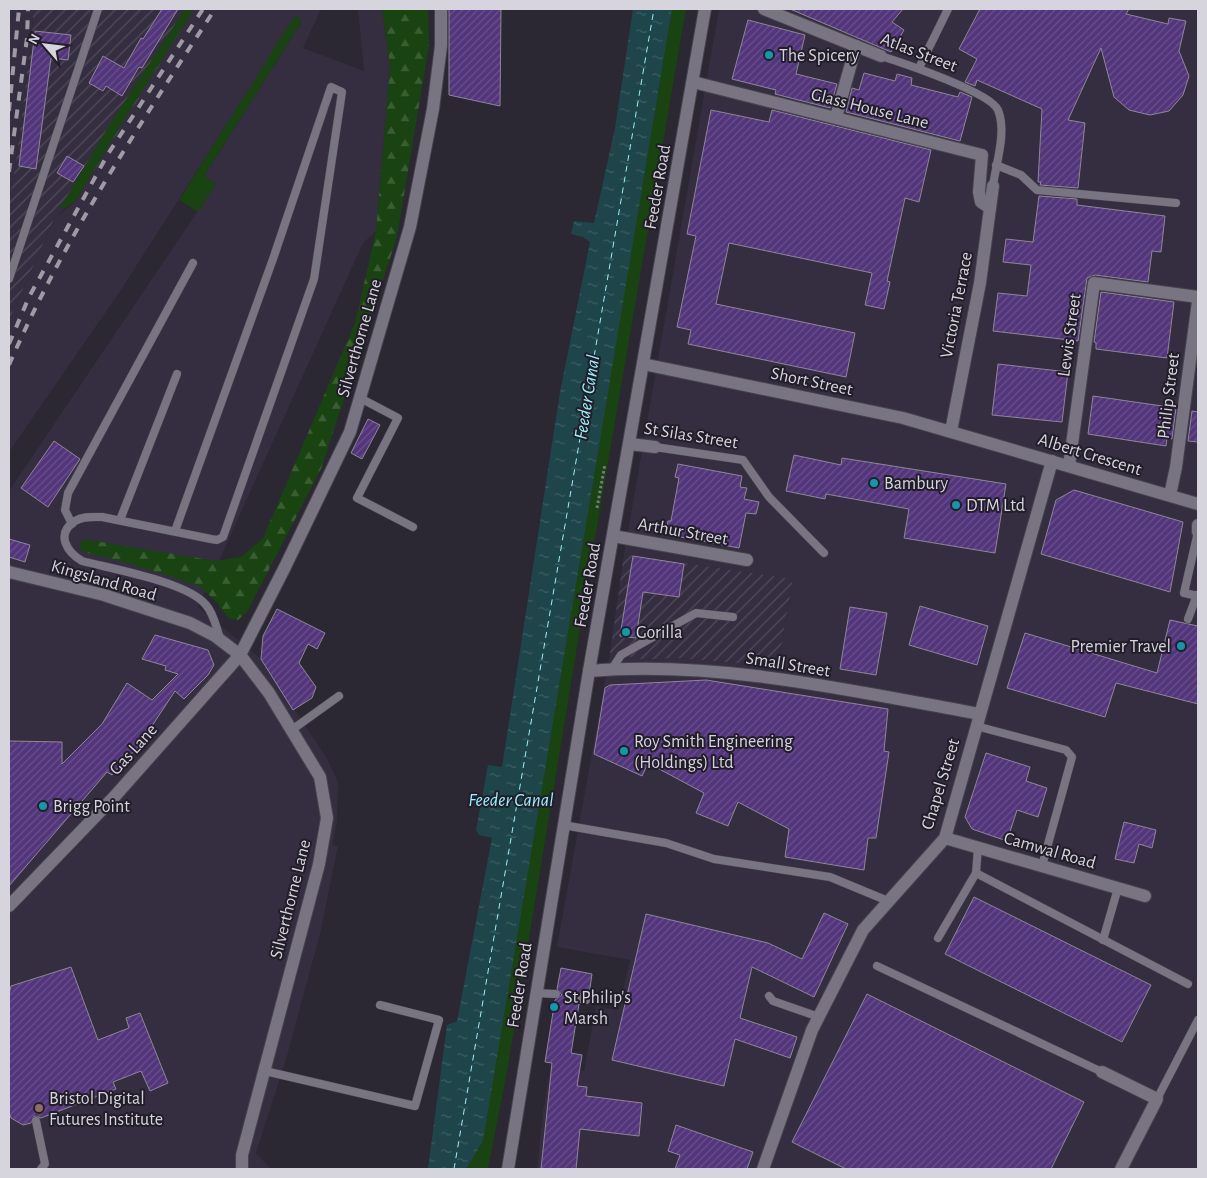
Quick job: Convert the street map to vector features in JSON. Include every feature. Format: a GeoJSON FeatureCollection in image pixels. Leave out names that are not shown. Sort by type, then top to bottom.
{"type":"FeatureCollection","features":[{"type":"Feature","properties":{"kind":"street","name":"Silverthorne Lane"},"geometry":{"type":"LineString","coordinates":[[240,656],[350,432],[410,227],[434,109],[441,46],[441,9]]}},
{"type":"Feature","properties":{"kind":"street","name":"Feeder Road"},"geometry":{"type":"LineString","coordinates":[[508,1169],[589,671],[705,9]]}},
{"type":"Feature","properties":{"kind":"street","name":"Atlas Street"},"geometry":{"type":"LineString","coordinates":[[764,9],[882,56]]}},
{"type":"Feature","properties":{"kind":"street","name":"Atlas Street"},"geometry":{"type":"LineString","coordinates":[[836,117],[856,46]]}},
{"type":"Feature","properties":{"kind":"street","name":"Glass House Lane"},"geometry":{"type":"LineString","coordinates":[[693,82],[982,155],[979,192],[981,202],[990,208]]}},
{"type":"Feature","properties":{"kind":"street","name":"Victoria Terrace"},"geometry":{"type":"LineString","coordinates":[[951,431],[980,283],[993,186]]}},
{"type":"Feature","properties":{"kind":"street","name":"Lewis Street"},"geometry":{"type":"LineString","coordinates":[[1069,466],[1094,283],[1198,297]]}},
{"type":"Feature","properties":{"kind":"street","name":"Philip Street"},"geometry":{"type":"LineString","coordinates":[[1170,495],[1176,467],[1198,301]]}},
{"type":"Feature","properties":{"kind":"street","name":"Short Street"},"geometry":{"type":"LineString","coordinates":[[643,364],[903,418],[972,437]]}},
{"type":"Feature","properties":{"kind":"street","name":"Albert Crescent"},"geometry":{"type":"LineString","coordinates":[[972,437],[1198,504]]}},
{"type":"Feature","properties":{"kind":"street","name":"St Silas Street"},"geometry":{"type":"LineString","coordinates":[[630,444],[654,447]]}},
{"type":"Feature","properties":{"kind":"street","name":"Chapel Street"},"geometry":{"type":"LineString","coordinates":[[763,1169],[812,1030],[863,930],[945,838],[1052,461]]}},
{"type":"Feature","properties":{"kind":"street","name":"Arthur Street"},"geometry":{"type":"LineString","coordinates":[[614,536],[747,560]]}},
{"type":"Feature","properties":{"kind":"street","name":"Kingsland Road"},"geometry":{"type":"LineString","coordinates":[[9,572],[104,596],[190,623]]}},
{"type":"Feature","properties":{"kind":"street","name":"Silverthorne Lane"},"geometry":{"type":"LineString","coordinates":[[190,623],[220,640],[240,656],[293,729],[320,776],[327,818],[319,864],[242,1155],[242,1169]]}},
{"type":"Feature","properties":{"kind":"street","name":"Gas Lane"},"geometry":{"type":"LineString","coordinates":[[9,906],[115,796],[240,656]]}},
{"type":"Feature","properties":{"kind":"street","name":"Small Street"},"geometry":{"type":"LineString","coordinates":[[589,671],[612,669],[683,669],[729,672],[888,697],[978,720]]}},
{"type":"Feature","properties":{"kind":"street","name":"Camwal Road"},"geometry":{"type":"LineString","coordinates":[[945,838],[1145,896]]}},
{"type":"Feature","properties":{"kind":"street"},"geometry":{"type":"LineString","coordinates":[[1102,1072],[1157,1099],[1120,1169]]}},
{"type":"Feature","properties":{"kind":"lane"},"geometry":{"type":"LineString","coordinates":[[9,279],[98,9]]}},
{"type":"Feature","properties":{"kind":"lane"},"geometry":{"type":"LineString","coordinates":[[919,68],[948,9]]}},
{"type":"Feature","properties":{"kind":"lane","name":"Atlas Street"},"geometry":{"type":"LineString","coordinates":[[882,56],[919,68],[988,100],[998,109],[1002,126],[993,186]]}},
{"type":"Feature","properties":{"kind":"lane"},"geometry":{"type":"LineString","coordinates":[[175,531],[273,259],[331,87],[342,92],[314,279],[227,530],[217,540],[120,520],[86,517],[67,528],[65,537],[66,546],[70,554],[82,561],[172,585],[192,594],[206,605],[220,640]]}},
{"type":"Feature","properties":{"kind":"lane"},"geometry":{"type":"LineString","coordinates":[[996,165],[1021,175],[1037,190],[1176,203]]}},
{"type":"Feature","properties":{"kind":"lane"},"geometry":{"type":"LineString","coordinates":[[72,524],[64,510],[68,492],[193,263]]}},
{"type":"Feature","properties":{"kind":"lane"},"geometry":{"type":"LineString","coordinates":[[120,520],[177,374]]}},
{"type":"Feature","properties":{"kind":"lane"},"geometry":{"type":"LineString","coordinates":[[360,398],[398,418],[357,498],[413,527]]}},
{"type":"Feature","properties":{"kind":"lane","name":"St Silas Street"},"geometry":{"type":"LineString","coordinates":[[654,447],[743,460],[780,510],[824,553]]}},
{"type":"Feature","properties":{"kind":"lane"},"geometry":{"type":"LineString","coordinates":[[1188,619],[1198,595],[1184,593],[1198,528]]}},
{"type":"Feature","properties":{"kind":"lane"},"geometry":{"type":"LineString","coordinates":[[612,669],[621,655],[696,613],[733,617]]}},
{"type":"Feature","properties":{"kind":"lane"},"geometry":{"type":"LineString","coordinates":[[293,729],[339,696]]}},
{"type":"Feature","properties":{"kind":"lane"},"geometry":{"type":"LineString","coordinates":[[978,720],[1066,750],[1072,757],[1042,866]]}},
{"type":"Feature","properties":{"kind":"lane"},"geometry":{"type":"LineString","coordinates":[[563,825],[666,843],[714,860],[830,877],[888,900]]}},
{"type":"Feature","properties":{"kind":"lane"},"geometry":{"type":"LineString","coordinates":[[938,938],[976,873],[978,847]]}},
{"type":"Feature","properties":{"kind":"lane"},"geometry":{"type":"LineString","coordinates":[[976,873],[1188,984]]}},
{"type":"Feature","properties":{"kind":"lane"},"geometry":{"type":"LineString","coordinates":[[1103,940],[1118,888]]}},
{"type":"Feature","properties":{"kind":"lane"},"geometry":{"type":"LineString","coordinates":[[877,966],[1102,1072]]}},
{"type":"Feature","properties":{"kind":"lane"},"geometry":{"type":"LineString","coordinates":[[536,993],[556,994]]}},
{"type":"Feature","properties":{"kind":"lane"},"geometry":{"type":"LineString","coordinates":[[769,996],[773,1000],[819,1017]]}},
{"type":"Feature","properties":{"kind":"lane"},"geometry":{"type":"LineString","coordinates":[[576,998],[586,1000]]}},
{"type":"Feature","properties":{"kind":"lane"},"geometry":{"type":"LineString","coordinates":[[265,1071],[415,1106],[439,1020],[380,1004]]}},
{"type":"Feature","properties":{"kind":"lane"},"geometry":{"type":"LineString","coordinates":[[1157,1099],[1198,1020]]}},
{"type":"Feature","properties":{"kind":"lane"},"geometry":{"type":"LineString","coordinates":[[36,1120],[45,1164],[41,1169]]}},
{"type":"Feature","properties":{"kind":"path"},"geometry":{"type":"LineString","coordinates":[[597,508],[605,464]]}},
{"type":"Feature","properties":{"kind":"shaded area"},"geometry":{"type":"Polygon","coordinates":[[[9,9],[33,9],[32,34],[15,169],[9,200],[9,9]]]}},
{"type":"Feature","properties":{"kind":"shaded area"},"geometry":{"type":"Polygon","coordinates":[[[33,9],[194,9],[81,192],[54,219],[9,321],[9,200],[15,169],[32,34],[33,9]]]}},
{"type":"Feature","properties":{"kind":"shaded area"},"geometry":{"type":"Polygon","coordinates":[[[194,9],[321,9],[303,48],[364,71],[358,9],[382,9],[390,66],[376,231],[363,243],[198,607],[261,659],[328,760],[338,782],[337,822],[332,845],[338,846],[320,934],[287,1056],[256,1153],[271,1169],[9,1169],[9,491],[216,184],[204,176],[302,21],[296,16],[119,293],[9,452],[9,321],[54,219],[75,202],[128,113],[194,9]]]}},
{"type":"Feature","properties":{"kind":"shaded area"},"geometry":{"type":"Polygon","coordinates":[[[719,9],[1198,9],[1198,1169],[537,1169],[543,1111],[551,1065],[584,1071],[596,1006],[618,1010],[627,991],[623,990],[630,960],[557,947],[610,653],[645,660],[674,658],[726,662],[777,669],[793,579],[624,554],[719,9]]]}},
{"type":"Feature","properties":{"kind":"shaded area"},"geometry":{"type":"Polygon","coordinates":[[[624,554],[793,579],[777,669],[726,662],[674,658],[645,660],[610,653],[624,554]]]}},
{"type":"Feature","properties":{"kind":"green space"},"geometry":{"type":"Polygon","coordinates":[[[185,9],[194,9],[128,113],[75,202],[64,209],[60,208],[110,124],[185,9]]]}},
{"type":"Feature","properties":{"kind":"green space"},"geometry":{"type":"Polygon","coordinates":[[[382,9],[428,9],[429,45],[397,237],[321,469],[247,612],[238,620],[228,618],[216,601],[197,585],[128,563],[84,552],[79,547],[83,539],[216,561],[241,557],[263,538],[355,323],[376,231],[390,66],[382,9]]]}},
{"type":"Feature","properties":{"kind":"green space"},"geometry":{"type":"Polygon","coordinates":[[[672,9],[686,9],[593,550],[507,1072],[488,1169],[466,1169],[472,1155],[479,1149],[672,9]]]}},
{"type":"Feature","properties":{"kind":"green space"},"geometry":{"type":"Polygon","coordinates":[[[295,15],[302,21],[204,176],[216,184],[198,212],[179,200],[295,15]]]}},
{"type":"Feature","properties":{"kind":"water","name":"Feeder Canal"},"geometry":{"type":"Polygon","coordinates":[[[633,9],[672,9],[483,1141],[466,1169],[428,1169],[447,1025],[457,1021],[492,838],[479,835],[476,830],[488,765],[502,767],[560,392],[590,242],[583,237],[571,234],[574,221],[594,223],[615,128],[633,9]]]}},
{"type":"Feature","properties":{"kind":"building"},"geometry":{"type":"Polygon","coordinates":[[[162,9],[178,9],[142,68],[139,67],[122,96],[106,86],[103,91],[89,83],[103,56],[124,68],[141,38],[143,39],[162,9]]]}},
{"type":"Feature","properties":{"kind":"building"},"geometry":{"type":"Polygon","coordinates":[[[449,9],[501,9],[500,106],[449,95],[449,9]]]}},
{"type":"Feature","properties":{"kind":"building"},"geometry":{"type":"Polygon","coordinates":[[[790,9],[903,9],[892,22],[904,30],[891,52],[790,9]]]}},
{"type":"Feature","properties":{"kind":"building"},"geometry":{"type":"Polygon","coordinates":[[[980,9],[1129,9],[1126,14],[1168,24],[1169,18],[1186,21],[1179,51],[1189,76],[1183,95],[1169,111],[1150,115],[1129,110],[1114,97],[1101,48],[1068,120],[1085,123],[1078,188],[1040,185],[1041,182],[1038,182],[1042,109],[977,80],[975,86],[965,82],[977,59],[959,49],[980,9]]]}},
{"type":"Feature","properties":{"kind":"building","name":"The Spicery"},"geometry":{"type":"Polygon","coordinates":[[[748,20],[805,35],[796,74],[837,84],[830,108],[775,94],[776,90],[732,79],[748,20]]]}},
{"type":"Feature","properties":{"kind":"building"},"geometry":{"type":"Polygon","coordinates":[[[35,31],[71,35],[68,60],[51,58],[36,169],[19,166],[35,31]]]}},
{"type":"Feature","properties":{"kind":"building"},"geometry":{"type":"Polygon","coordinates":[[[864,73],[895,81],[897,74],[912,78],[911,85],[958,97],[960,92],[972,97],[960,141],[846,112],[852,88],[859,90],[864,73]]]}},
{"type":"Feature","properties":{"kind":"building"},"geometry":{"type":"Polygon","coordinates":[[[711,110],[769,122],[772,110],[931,150],[919,202],[905,198],[887,281],[890,282],[884,309],[865,305],[872,273],[729,243],[716,304],[855,333],[846,377],[688,344],[691,330],[677,327],[696,236],[687,234],[711,110]]]}},
{"type":"Feature","properties":{"kind":"building"},"geometry":{"type":"Polygon","coordinates":[[[67,156],[84,166],[73,182],[57,173],[67,156]]]}},
{"type":"Feature","properties":{"kind":"building"},"geometry":{"type":"Polygon","coordinates":[[[1039,196],[1077,199],[1077,205],[1165,216],[1161,252],[1152,251],[1148,282],[1095,275],[1087,278],[1078,341],[993,331],[998,293],[1027,296],[1031,265],[1003,262],[1006,239],[1033,242],[1039,196]]]}},
{"type":"Feature","properties":{"kind":"building"},"geometry":{"type":"Polygon","coordinates":[[[1101,292],[1174,302],[1167,358],[1096,349],[1096,343],[1094,342],[1101,292]]]}},
{"type":"Feature","properties":{"kind":"building"},"geometry":{"type":"Polygon","coordinates":[[[998,364],[1068,372],[1062,422],[992,415],[998,364]]]}},
{"type":"Feature","properties":{"kind":"building"},"geometry":{"type":"Polygon","coordinates":[[[1093,396],[1176,408],[1172,439],[1167,438],[1166,446],[1088,434],[1093,396]]]}},
{"type":"Feature","properties":{"kind":"building"},"geometry":{"type":"Polygon","coordinates":[[[1192,411],[1198,412],[1198,442],[1188,441],[1192,411]]]}},
{"type":"Feature","properties":{"kind":"building"},"geometry":{"type":"Polygon","coordinates":[[[368,419],[380,425],[362,459],[351,453],[368,419]]]}},
{"type":"Feature","properties":{"kind":"building"},"geometry":{"type":"Polygon","coordinates":[[[54,441],[80,459],[48,507],[21,488],[54,441]]]}},
{"type":"Feature","properties":{"kind":"building"},"geometry":{"type":"Polygon","coordinates":[[[794,455],[841,465],[842,458],[1006,484],[995,553],[904,538],[909,509],[826,494],[825,499],[786,491],[794,455]]]}},
{"type":"Feature","properties":{"kind":"building"},"geometry":{"type":"Polygon","coordinates":[[[678,464],[742,476],[740,487],[747,488],[744,499],[759,502],[756,514],[746,513],[739,548],[665,534],[668,521],[671,521],[679,478],[675,477],[678,464]]]}},
{"type":"Feature","properties":{"kind":"building"},"geometry":{"type":"Polygon","coordinates":[[[1074,490],[1183,522],[1170,592],[1041,554],[1056,500],[1074,490]]]}},
{"type":"Feature","properties":{"kind":"building"},"geometry":{"type":"Polygon","coordinates":[[[9,539],[30,545],[25,562],[9,557],[9,539]]]}},
{"type":"Feature","properties":{"kind":"building"},"geometry":{"type":"Polygon","coordinates":[[[633,556],[684,564],[679,597],[643,592],[636,638],[620,636],[633,556]]]}},
{"type":"Feature","properties":{"kind":"building"},"geometry":{"type":"Polygon","coordinates":[[[920,606],[988,626],[977,665],[909,645],[920,606]]]}},
{"type":"Feature","properties":{"kind":"building"},"geometry":{"type":"Polygon","coordinates":[[[850,607],[887,613],[876,675],[840,669],[850,607]]]}},
{"type":"Feature","properties":{"kind":"building"},"geometry":{"type":"Polygon","coordinates":[[[277,609],[325,633],[317,649],[308,644],[299,663],[316,687],[312,698],[293,710],[261,659],[263,636],[277,609]]]}},
{"type":"Feature","properties":{"kind":"building"},"geometry":{"type":"Polygon","coordinates":[[[1170,620],[1198,626],[1198,704],[1116,683],[1105,717],[1007,688],[1025,633],[1157,673],[1170,620]]]}},
{"type":"Feature","properties":{"kind":"building"},"geometry":{"type":"Polygon","coordinates":[[[155,635],[208,650],[214,665],[208,675],[184,699],[175,691],[138,747],[112,775],[107,772],[9,886],[9,741],[62,742],[62,764],[102,724],[127,683],[152,700],[178,674],[165,670],[166,666],[142,659],[155,635]]]}},
{"type":"Feature","properties":{"kind":"building"},"geometry":{"type":"Polygon","coordinates":[[[706,680],[888,709],[884,751],[889,752],[876,838],[868,838],[864,870],[785,857],[789,829],[738,802],[728,826],[696,813],[704,793],[648,763],[642,776],[594,754],[605,688],[610,685],[706,680]]]}},
{"type":"Feature","properties":{"kind":"building"},"geometry":{"type":"Polygon","coordinates":[[[986,753],[1030,767],[1026,781],[1047,788],[1038,817],[1017,810],[1007,841],[972,829],[965,817],[986,753]]]}},
{"type":"Feature","properties":{"kind":"building"},"geometry":{"type":"Polygon","coordinates":[[[1124,822],[1156,830],[1152,848],[1139,844],[1134,863],[1115,859],[1124,822]]]}},
{"type":"Feature","properties":{"kind":"building"},"geometry":{"type":"Polygon","coordinates":[[[974,897],[1151,985],[1122,1042],[945,954],[974,897]]]}},
{"type":"Feature","properties":{"kind":"building"},"geometry":{"type":"Polygon","coordinates":[[[824,913],[848,924],[814,997],[752,967],[740,1018],[797,1037],[790,1058],[735,1039],[724,1086],[612,1060],[646,914],[768,943],[802,959],[824,913]]]}},
{"type":"Feature","properties":{"kind":"building"},"geometry":{"type":"Polygon","coordinates":[[[71,967],[98,1040],[129,1028],[126,1018],[140,1013],[168,1083],[150,1091],[141,1071],[113,1082],[116,1089],[41,1118],[34,1116],[31,1123],[23,1125],[11,1118],[9,1112],[9,994],[11,986],[71,967]]]}},
{"type":"Feature","properties":{"kind":"building"},"geometry":{"type":"Polygon","coordinates":[[[561,968],[592,974],[589,995],[575,993],[570,997],[573,1002],[579,1004],[571,1053],[582,1055],[577,1086],[587,1087],[586,1096],[642,1103],[639,1136],[580,1129],[576,1169],[541,1169],[552,1063],[545,1062],[555,1000],[562,995],[557,989],[561,968]]]}},
{"type":"Feature","properties":{"kind":"building"},"geometry":{"type":"Polygon","coordinates":[[[867,994],[1084,1102],[1051,1169],[846,1169],[792,1142],[867,994]]]}},
{"type":"Feature","properties":{"kind":"building"},"geometry":{"type":"Polygon","coordinates":[[[676,1125],[753,1152],[747,1169],[675,1169],[680,1155],[668,1151],[676,1125]]]}},
{"type":"Feature","properties":{"kind":"ferry route"},"geometry":{"type":"LineString","coordinates":[[454,1169],[654,9]]}},
{"type":"Feature","properties":{"kind":"railway"},"geometry":{"type":"LineString","coordinates":[[9,111],[19,9]]}},
{"type":"Feature","properties":{"kind":"railway"},"geometry":{"type":"LineString","coordinates":[[9,172],[27,38],[28,9]]}},
{"type":"Feature","properties":{"kind":"railway"},"geometry":{"type":"LineString","coordinates":[[9,344],[29,297],[108,154],[203,9]]}},
{"type":"Feature","properties":{"kind":"railway"},"geometry":{"type":"LineString","coordinates":[[9,365],[54,272],[104,183],[215,9]]}},
{"type":"Feature","properties":{"kind":"place","name":"The Spicery"},"geometry":{"type":"Point","coordinates":[769,55]}},
{"type":"Feature","properties":{"kind":"place","name":"Bambury"},"geometry":{"type":"Point","coordinates":[874,483]}},
{"type":"Feature","properties":{"kind":"place","name":"DTM Ltd"},"geometry":{"type":"Point","coordinates":[956,505]}},
{"type":"Feature","properties":{"kind":"place","name":"Gorilla"},"geometry":{"type":"Point","coordinates":[626,632]}},
{"type":"Feature","properties":{"kind":"place","name":"Premier Travel"},"geometry":{"type":"Point","coordinates":[1181,646]}},
{"type":"Feature","properties":{"kind":"place","name":"Roy Smith Engineering (Holdings) Ltd"},"geometry":{"type":"Point","coordinates":[624,751]}},
{"type":"Feature","properties":{"kind":"place","name":"Brigg Point"},"geometry":{"type":"Point","coordinates":[43,806]}},
{"type":"Feature","properties":{"kind":"place","name":"St Philip's Marsh"},"geometry":{"type":"Point","coordinates":[554,1007]}},
{"type":"Feature","properties":{"kind":"place","name":"Bristol Digital Futures Institute"},"geometry":{"type":"Point","coordinates":[39,1108]}}]}
